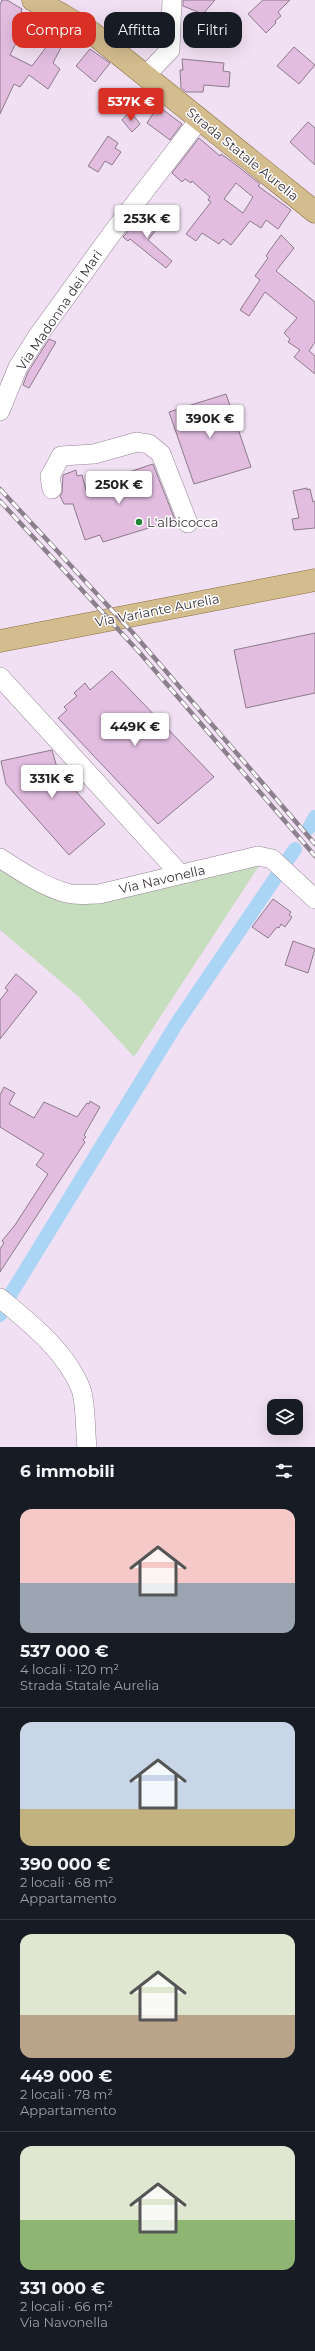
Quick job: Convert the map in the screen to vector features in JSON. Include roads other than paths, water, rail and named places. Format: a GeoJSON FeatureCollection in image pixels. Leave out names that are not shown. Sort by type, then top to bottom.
{"type":"FeatureCollection","features":[{"type":"Feature","properties":{"kind":"main road","name":"Strada Statale Aurelia"},"geometry":{"type":"LineString","coordinates":[[33,0],[61,14],[91,32],[315,212]]}},
{"type":"Feature","properties":{"kind":"main road","name":"Via Variante Aurelia"},"geometry":{"type":"LineString","coordinates":[[0,641],[315,580]]}},
{"type":"Feature","properties":{"kind":"street"},"geometry":{"type":"LineString","coordinates":[[146,75],[170,50],[172,0]]}},
{"type":"Feature","properties":{"kind":"street","name":"Via Madonna dei Mari"},"geometry":{"type":"LineString","coordinates":[[0,411],[18,367],[37,337],[113,232],[199,120]]}},
{"type":"Feature","properties":{"kind":"street"},"geometry":{"type":"LineString","coordinates":[[52,489],[50,476],[61,456],[94,454],[137,442],[149,444],[161,454],[188,523]]}},
{"type":"Feature","properties":{"kind":"street"},"geometry":{"type":"LineString","coordinates":[[0,677],[180,874]]}},
{"type":"Feature","properties":{"kind":"street","name":"Via Navonella"},"geometry":{"type":"LineString","coordinates":[[0,858],[53,888],[74,894],[99,894],[258,856],[272,859],[291,875],[315,899]]}},
{"type":"Feature","properties":{"kind":"street"},"geometry":{"type":"LineString","coordinates":[[6,1302],[46,1339],[71,1370],[81,1390],[87,1447]]}},
{"type":"Feature","properties":{"kind":"waterway"},"geometry":{"type":"LineString","coordinates":[[309,828],[315,817]]}},
{"type":"Feature","properties":{"kind":"waterway"},"geometry":{"type":"LineString","coordinates":[[0,1315],[12,1292],[177,1023],[295,849]]}},
{"type":"Feature","properties":{"kind":"railway"},"geometry":{"type":"LineString","coordinates":[[0,489],[133,633],[315,844]]}},
{"type":"Feature","properties":{"kind":"railway"},"geometry":{"type":"LineString","coordinates":[[0,501],[139,652],[315,856]]}},
{"type":"Feature","properties":{"kind":"place","name":"L'albicocca"},"geometry":{"type":"Point","coordinates":[139,522]}}]}
